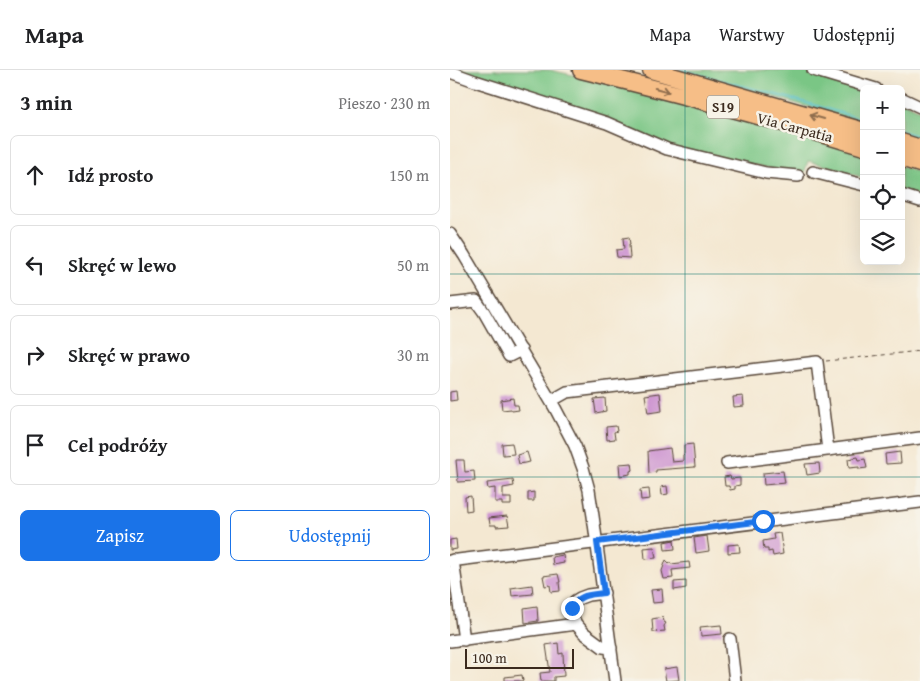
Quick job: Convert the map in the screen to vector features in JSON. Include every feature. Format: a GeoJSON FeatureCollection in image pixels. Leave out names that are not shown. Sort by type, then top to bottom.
{"type":"FeatureCollection","features":[{"type":"Feature","properties":{"kind":"highway","name":"Via Carpatia"},"geometry":{"type":"LineString","coordinates":[[580,70],[663,90],[860,146]]}},
{"type":"Feature","properties":{"kind":"highway","name":"Via Carpatia"},"geometry":{"type":"LineString","coordinates":[[650,70],[861,130]]}},
{"type":"Feature","properties":{"kind":"highway"},"geometry":{"type":"LineString","coordinates":[[905,143],[920,148]]}},
{"type":"Feature","properties":{"kind":"highway"},"geometry":{"type":"LineString","coordinates":[[905,159],[920,164]]}},
{"type":"Feature","properties":{"kind":"street"},"geometry":{"type":"LineString","coordinates":[[813,70],[863,85]]}},
{"type":"Feature","properties":{"kind":"street"},"geometry":{"type":"LineString","coordinates":[[450,72],[607,123],[666,149],[766,173],[798,176]]}},
{"type":"Feature","properties":{"kind":"street"},"geometry":{"type":"LineString","coordinates":[[905,100],[920,107]]}},
{"type":"Feature","properties":{"kind":"street"},"geometry":{"type":"LineString","coordinates":[[813,172],[860,184]]}},
{"type":"Feature","properties":{"kind":"street"},"geometry":{"type":"LineString","coordinates":[[905,196],[920,201]]}},
{"type":"Feature","properties":{"kind":"street"},"geometry":{"type":"LineString","coordinates":[[450,234],[521,350],[575,446],[589,490],[615,681]]}},
{"type":"Feature","properties":{"kind":"street"},"geometry":{"type":"LineString","coordinates":[[450,304],[476,301],[510,356],[521,350]]}},
{"type":"Feature","properties":{"kind":"street"},"geometry":{"type":"LineString","coordinates":[[550,401],[567,392],[817,362],[828,450]]}},
{"type":"Feature","properties":{"kind":"street"},"geometry":{"type":"LineString","coordinates":[[727,462],[920,438]]}},
{"type":"Feature","properties":{"kind":"street"},"geometry":{"type":"LineString","coordinates":[[464,640],[452,560],[920,502]]}},
{"type":"Feature","properties":{"kind":"street"},"geometry":{"type":"LineString","coordinates":[[604,593],[580,598],[572,608],[572,616],[584,634],[603,647],[611,648]]}},
{"type":"Feature","properties":{"kind":"street"},"geometry":{"type":"LineString","coordinates":[[450,641],[576,624]]}},
{"type":"Feature","properties":{"kind":"street"},"geometry":{"type":"LineString","coordinates":[[730,639],[735,681]]}},
{"type":"Feature","properties":{"kind":"path"},"geometry":{"type":"LineString","coordinates":[[817,362],[920,351]]}},
{"type":"Feature","properties":{"kind":"green space"},"geometry":{"type":"Polygon","coordinates":[[[456,70],[549,70],[607,82],[860,152],[860,177],[808,161],[804,174],[796,174],[666,146],[456,70]]]}},
{"type":"Feature","properties":{"kind":"green space"},"geometry":{"type":"Polygon","coordinates":[[[679,70],[803,70],[811,72],[860,88],[860,122],[679,70]]]}},
{"type":"Feature","properties":{"kind":"green space"},"geometry":{"type":"Polygon","coordinates":[[[905,103],[920,110],[920,140],[905,135],[905,103]]]}},
{"type":"Feature","properties":{"kind":"green space"},"geometry":{"type":"Polygon","coordinates":[[[905,167],[920,173],[920,197],[905,192],[905,167]]]}},
{"type":"Feature","properties":{"kind":"building"},"geometry":{"type":"Polygon","coordinates":[[[629,237],[630,258],[617,257],[616,250],[624,249],[623,238],[629,237]]]}},
{"type":"Feature","properties":{"kind":"building"},"geometry":{"type":"Polygon","coordinates":[[[456,391],[457,400],[450,401],[450,392],[456,391]]]}},
{"type":"Feature","properties":{"kind":"building"},"geometry":{"type":"Polygon","coordinates":[[[660,393],[662,411],[648,413],[645,395],[660,393]]]}},
{"type":"Feature","properties":{"kind":"building"},"geometry":{"type":"Polygon","coordinates":[[[743,396],[744,406],[734,407],[733,397],[743,396]]]}},
{"type":"Feature","properties":{"kind":"building"},"geometry":{"type":"Polygon","coordinates":[[[513,398],[514,405],[518,405],[519,410],[502,410],[501,400],[513,398]]]}},
{"type":"Feature","properties":{"kind":"building"},"geometry":{"type":"Polygon","coordinates":[[[605,398],[606,411],[596,413],[594,399],[605,398]]]}},
{"type":"Feature","properties":{"kind":"building"},"geometry":{"type":"Polygon","coordinates":[[[616,426],[617,431],[614,432],[615,439],[607,440],[606,427],[616,426]]]}},
{"type":"Feature","properties":{"kind":"building"},"geometry":{"type":"Polygon","coordinates":[[[512,443],[514,454],[503,455],[502,444],[512,443]]]}},
{"type":"Feature","properties":{"kind":"building"},"geometry":{"type":"Polygon","coordinates":[[[693,444],[695,467],[656,470],[656,472],[649,473],[648,451],[670,448],[672,462],[683,461],[684,445],[693,444]]]}},
{"type":"Feature","properties":{"kind":"building"},"geometry":{"type":"Polygon","coordinates":[[[527,452],[530,462],[519,464],[517,455],[527,452]]]}},
{"type":"Feature","properties":{"kind":"building"},"geometry":{"type":"Polygon","coordinates":[[[900,452],[901,463],[886,464],[885,454],[900,452]]]}},
{"type":"Feature","properties":{"kind":"building"},"geometry":{"type":"Polygon","coordinates":[[[858,457],[859,460],[865,459],[867,468],[849,468],[848,459],[858,457]]]}},
{"type":"Feature","properties":{"kind":"building"},"geometry":{"type":"Polygon","coordinates":[[[456,460],[464,460],[465,472],[474,471],[475,481],[458,482],[456,460]]]}},
{"type":"Feature","properties":{"kind":"building"},"geometry":{"type":"Polygon","coordinates":[[[632,463],[633,470],[630,471],[630,474],[620,476],[619,464],[632,463]]]}},
{"type":"Feature","properties":{"kind":"building"},"geometry":{"type":"Polygon","coordinates":[[[819,463],[820,473],[807,475],[805,464],[819,463]]]}},
{"type":"Feature","properties":{"kind":"building"},"geometry":{"type":"Polygon","coordinates":[[[783,471],[785,483],[764,485],[763,473],[783,471]]]}},
{"type":"Feature","properties":{"kind":"building"},"geometry":{"type":"Polygon","coordinates":[[[730,476],[731,479],[740,478],[740,485],[730,490],[729,486],[725,486],[724,477],[730,476]]]}},
{"type":"Feature","properties":{"kind":"building"},"geometry":{"type":"Polygon","coordinates":[[[513,480],[514,486],[503,488],[503,498],[511,498],[511,505],[502,505],[502,502],[495,502],[495,488],[488,489],[487,483],[513,480]]]}},
{"type":"Feature","properties":{"kind":"building"},"geometry":{"type":"Polygon","coordinates":[[[667,486],[668,494],[662,495],[661,487],[667,486]]]}},
{"type":"Feature","properties":{"kind":"building"},"geometry":{"type":"Polygon","coordinates":[[[649,489],[650,499],[641,500],[640,490],[649,489]]]}},
{"type":"Feature","properties":{"kind":"building"},"geometry":{"type":"Polygon","coordinates":[[[534,492],[534,501],[528,501],[528,493],[534,492]]]}},
{"type":"Feature","properties":{"kind":"building"},"geometry":{"type":"Polygon","coordinates":[[[471,496],[472,510],[466,511],[465,497],[471,496]]]}},
{"type":"Feature","properties":{"kind":"building"},"geometry":{"type":"Polygon","coordinates":[[[507,516],[509,526],[496,527],[496,525],[490,525],[489,518],[507,516]]]}},
{"type":"Feature","properties":{"kind":"building"},"geometry":{"type":"Polygon","coordinates":[[[780,533],[783,554],[773,556],[772,551],[768,552],[768,549],[764,549],[763,541],[774,539],[773,534],[780,533]]]}},
{"type":"Feature","properties":{"kind":"building"},"geometry":{"type":"Polygon","coordinates":[[[707,536],[709,551],[696,553],[694,538],[707,536]]]}},
{"type":"Feature","properties":{"kind":"building"},"geometry":{"type":"Polygon","coordinates":[[[456,539],[457,549],[450,550],[450,540],[456,539]]]}},
{"type":"Feature","properties":{"kind":"building"},"geometry":{"type":"Polygon","coordinates":[[[674,540],[675,549],[665,550],[664,542],[674,540]]]}},
{"type":"Feature","properties":{"kind":"building"},"geometry":{"type":"Polygon","coordinates":[[[739,544],[740,552],[728,553],[728,545],[739,544]]]}},
{"type":"Feature","properties":{"kind":"building"},"geometry":{"type":"Polygon","coordinates":[[[654,547],[656,558],[645,559],[644,548],[654,547]]]}},
{"type":"Feature","properties":{"kind":"building"},"geometry":{"type":"Polygon","coordinates":[[[563,555],[564,563],[553,565],[552,557],[563,555]]]}},
{"type":"Feature","properties":{"kind":"building"},"geometry":{"type":"Polygon","coordinates":[[[666,560],[671,564],[689,562],[690,568],[672,570],[673,578],[664,579],[662,571],[666,560]]]}},
{"type":"Feature","properties":{"kind":"building"},"geometry":{"type":"Polygon","coordinates":[[[558,574],[560,591],[551,592],[550,585],[545,586],[543,576],[558,574]]]}},
{"type":"Feature","properties":{"kind":"building"},"geometry":{"type":"Polygon","coordinates":[[[686,581],[686,588],[674,590],[674,582],[686,581]]]}},
{"type":"Feature","properties":{"kind":"building"},"geometry":{"type":"Polygon","coordinates":[[[532,585],[533,594],[512,596],[511,588],[532,585]]]}},
{"type":"Feature","properties":{"kind":"building"},"geometry":{"type":"Polygon","coordinates":[[[662,589],[663,602],[653,603],[651,590],[662,589]]]}},
{"type":"Feature","properties":{"kind":"building"},"geometry":{"type":"Polygon","coordinates":[[[537,606],[538,621],[525,623],[524,608],[537,606]]]}},
{"type":"Feature","properties":{"kind":"building"},"geometry":{"type":"Polygon","coordinates":[[[663,617],[666,623],[664,626],[665,631],[653,632],[652,619],[663,617]]]}},
{"type":"Feature","properties":{"kind":"building"},"geometry":{"type":"Polygon","coordinates":[[[721,625],[722,634],[701,636],[700,627],[721,625]]]}},
{"type":"Feature","properties":{"kind":"building"},"geometry":{"type":"Polygon","coordinates":[[[558,643],[559,654],[563,653],[564,676],[554,677],[554,681],[541,681],[540,673],[550,672],[546,645],[558,643]]]}},
{"type":"Feature","properties":{"kind":"building"},"geometry":{"type":"Polygon","coordinates":[[[677,667],[679,680],[666,681],[664,669],[677,667]]]}},
{"type":"Feature","properties":{"kind":"building"},"geometry":{"type":"Polygon","coordinates":[[[522,675],[523,681],[505,681],[505,677],[522,675]]]}},
{"type":"Feature","properties":{"kind":"waterway"},"geometry":{"type":"LineString","coordinates":[[681,70],[860,119]]}},
{"type":"Feature","properties":{"kind":"waterway"},"geometry":{"type":"LineString","coordinates":[[905,132],[920,137]]}},
{"type":"Feature","properties":{"kind":"route"},"geometry":{"type":"LineString","coordinates":[[572,608],[580,598],[604,593],[597,542],[763,521]]}}]}
